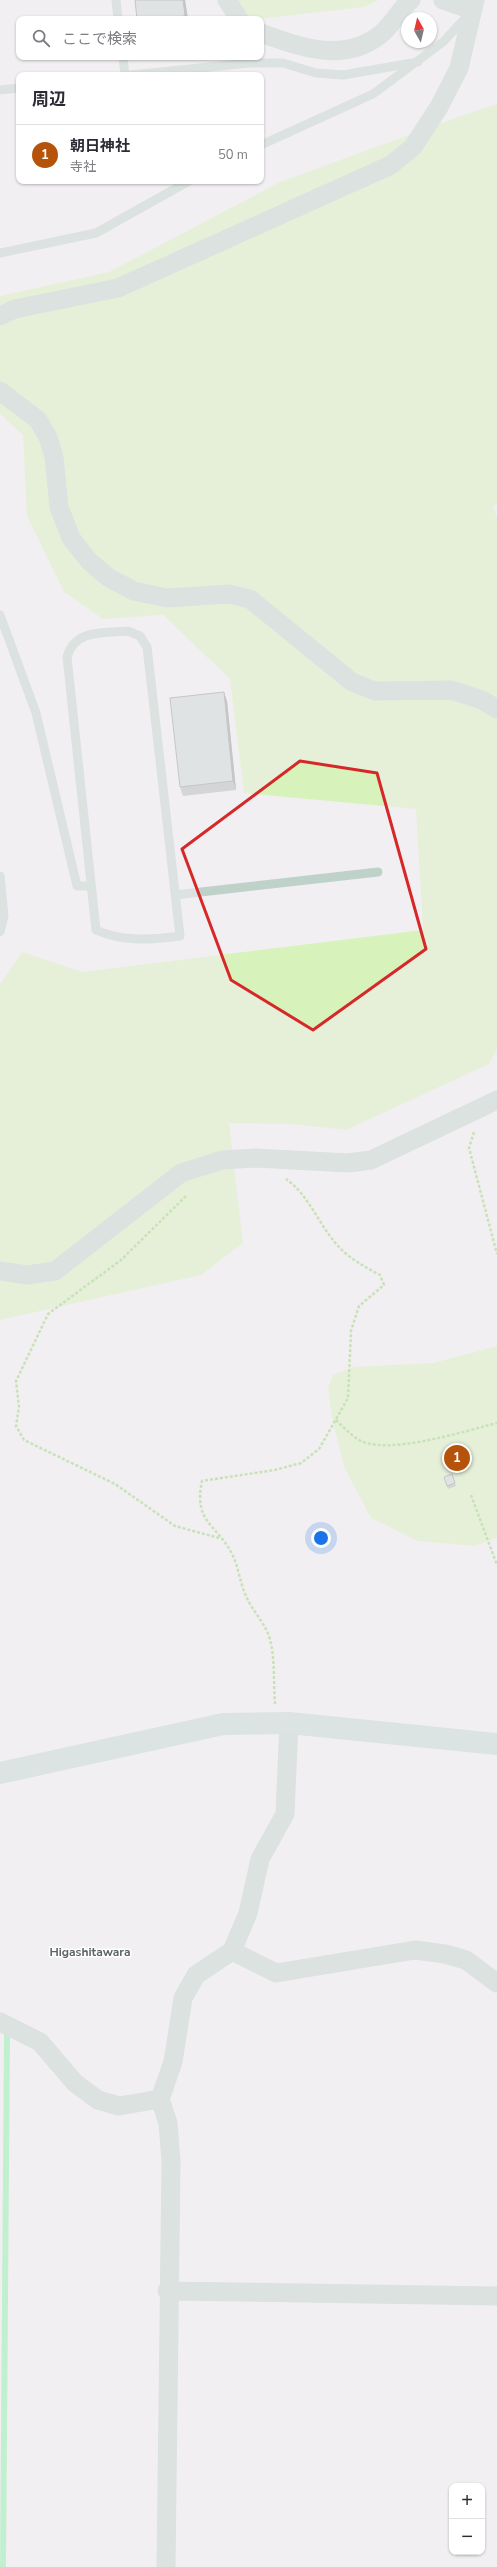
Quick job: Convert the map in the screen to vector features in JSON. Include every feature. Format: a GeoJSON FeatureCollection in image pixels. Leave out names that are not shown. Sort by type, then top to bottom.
{"type":"FeatureCollection","features":[{"type":"Feature","properties":{"kind":"street"},"geometry":{"type":"LineString","coordinates":[[227,0],[237,16]]}},
{"type":"Feature","properties":{"kind":"street"},"geometry":{"type":"LineString","coordinates":[[264,34],[314,50],[330,52],[348,49],[380,35],[411,0]]}},
{"type":"Feature","properties":{"kind":"street"},"geometry":{"type":"LineString","coordinates":[[0,316],[15,309],[118,288],[390,165],[413,147],[439,107],[459,68],[474,5],[443,0]]}},
{"type":"Feature","properties":{"kind":"street"},"geometry":{"type":"LineString","coordinates":[[0,391],[38,420],[48,437],[54,457],[59,507],[71,538],[89,561],[108,578],[134,591],[167,598],[229,594],[250,599],[352,682],[375,691],[451,690],[482,700],[497,709]]}},
{"type":"Feature","properties":{"kind":"street"},"geometry":{"type":"LineString","coordinates":[[0,1271],[27,1275],[56,1271],[181,1173],[222,1160],[256,1158],[348,1163],[371,1160],[493,1102]]}},
{"type":"Feature","properties":{"kind":"street"},"geometry":{"type":"LineString","coordinates":[[0,1773],[223,1724],[282,1723],[497,1744]]}},
{"type":"Feature","properties":{"kind":"street"},"geometry":{"type":"LineString","coordinates":[[166,2567],[168,2291],[171,2161],[168,2123],[160,2099],[173,2062],[183,1998],[196,1975],[232,1951],[248,1913],[260,1859],[285,1814],[282,1723]]}},
{"type":"Feature","properties":{"kind":"street"},"geometry":{"type":"LineString","coordinates":[[232,1951],[276,1973],[415,1950],[445,1954],[466,1960],[497,1983]]}},
{"type":"Feature","properties":{"kind":"street"},"geometry":{"type":"LineString","coordinates":[[0,2022],[40,2042],[75,2083],[98,2100],[119,2106],[160,2099]]}},
{"type":"Feature","properties":{"kind":"street"},"geometry":{"type":"LineString","coordinates":[[168,2291],[497,2296]]}},
{"type":"Feature","properties":{"kind":"lane"},"geometry":{"type":"LineString","coordinates":[[116,0],[118,16]]}},
{"type":"Feature","properties":{"kind":"lane"},"geometry":{"type":"LineString","coordinates":[[264,144],[373,94],[418,62],[442,42],[474,5]]}},
{"type":"Feature","properties":{"kind":"lane"},"geometry":{"type":"LineString","coordinates":[[123,60],[125,72]]}},
{"type":"Feature","properties":{"kind":"lane"},"geometry":{"type":"LineString","coordinates":[[160,72],[249,63],[282,63],[316,73],[343,75],[418,62]]}},
{"type":"Feature","properties":{"kind":"lane"},"geometry":{"type":"LineString","coordinates":[[0,90],[16,88]]}},
{"type":"Feature","properties":{"kind":"lane"},"geometry":{"type":"LineString","coordinates":[[0,253],[96,233],[184,184]]}},
{"type":"Feature","properties":{"kind":"lane"},"geometry":{"type":"LineString","coordinates":[[0,615],[36,713],[77,886],[91,886]]}},
{"type":"Feature","properties":{"kind":"lane"},"geometry":{"type":"LineString","coordinates":[[128,631],[140,636],[147,647],[180,936],[146,941],[108,936],[96,930],[91,886],[67,657],[76,640],[83,636],[128,631]]}},
{"type":"Feature","properties":{"kind":"lane"},"geometry":{"type":"LineString","coordinates":[[175,895],[378,872]]}},
{"type":"Feature","properties":{"kind":"lane"},"geometry":{"type":"LineString","coordinates":[[0,876],[4,916],[0,932]]}},
{"type":"Feature","properties":{"kind":"path"},"geometry":{"type":"LineString","coordinates":[[493,1102],[489,1118],[474,1131],[469,1148],[497,1254]]}},
{"type":"Feature","properties":{"kind":"path"},"geometry":{"type":"LineString","coordinates":[[256,1158],[297,1187],[339,1248],[361,1265],[380,1275],[384,1285],[359,1306],[351,1331],[348,1398],[318,1449],[301,1463],[275,1470],[202,1480],[200,1494],[202,1515],[234,1556],[238,1576],[246,1597],[267,1632],[272,1652],[282,1723]]}},
{"type":"Feature","properties":{"kind":"path"},"geometry":{"type":"LineString","coordinates":[[189,1193],[122,1260],[48,1314],[16,1381],[19,1407],[16,1426],[24,1440],[115,1484],[175,1526],[220,1539]]}},
{"type":"Feature","properties":{"kind":"path"},"geometry":{"type":"LineString","coordinates":[[336,1420],[360,1440],[383,1447],[433,1439],[497,1423]]}},
{"type":"Feature","properties":{"kind":"path"},"geometry":{"type":"LineString","coordinates":[[471,1495],[497,1565]]}},
{"type":"Feature","properties":{"kind":"highlighted area"},"geometry":{"type":"Polygon","coordinates":[[[300,761],[377,773],[426,949],[313,1030],[231,980],[182,849],[300,761]]]}},
{"type":"Feature","properties":{"kind":"green space"},"geometry":{"type":"Polygon","coordinates":[[[220,0],[379,0],[364,7],[264,19],[264,16],[227,16],[223,11],[220,0]]]}},
{"type":"Feature","properties":{"kind":"green space"},"geometry":{"type":"Polygon","coordinates":[[[497,104],[497,505],[493,506],[497,518],[497,1049],[489,1064],[346,1130],[292,1124],[229,1123],[243,1243],[201,1275],[0,1320],[0,984],[22,952],[82,972],[423,930],[416,809],[244,793],[230,679],[163,615],[103,619],[64,592],[27,516],[23,435],[0,414],[0,296],[109,272],[280,182],[497,104]]]}},
{"type":"Feature","properties":{"kind":"green space"},"geometry":{"type":"Polygon","coordinates":[[[497,1346],[497,1538],[474,1546],[418,1541],[371,1518],[344,1467],[332,1418],[328,1388],[333,1375],[353,1367],[433,1363],[497,1346]]]}},
{"type":"Feature","properties":{"kind":"building"},"geometry":{"type":"Polygon","coordinates":[[[135,0],[183,0],[185,16],[137,16],[135,0]]]}},
{"type":"Feature","properties":{"kind":"building"},"geometry":{"type":"Polygon","coordinates":[[[224,692],[233,781],[180,787],[170,698],[224,692]]]}},
{"type":"Feature","properties":{"kind":"building"},"geometry":{"type":"Polygon","coordinates":[[[460,1447],[464,1459],[453,1462],[449,1451],[460,1447]]]}},
{"type":"Feature","properties":{"kind":"building"},"geometry":{"type":"Polygon","coordinates":[[[452,1474],[455,1483],[447,1486],[444,1477],[452,1474]]]}},
{"type":"Feature","properties":{"kind":"waterway"},"geometry":{"type":"LineString","coordinates":[[3,2567],[7,2035]]}},
{"type":"Feature","properties":{"kind":"place","name":"朝日神社"},"geometry":{"type":"Point","coordinates":[457,1458]}},
{"type":"Feature","properties":{"kind":"district","name":"Higashitawara"},"geometry":{"type":"Point","coordinates":[90,1952]}}]}
